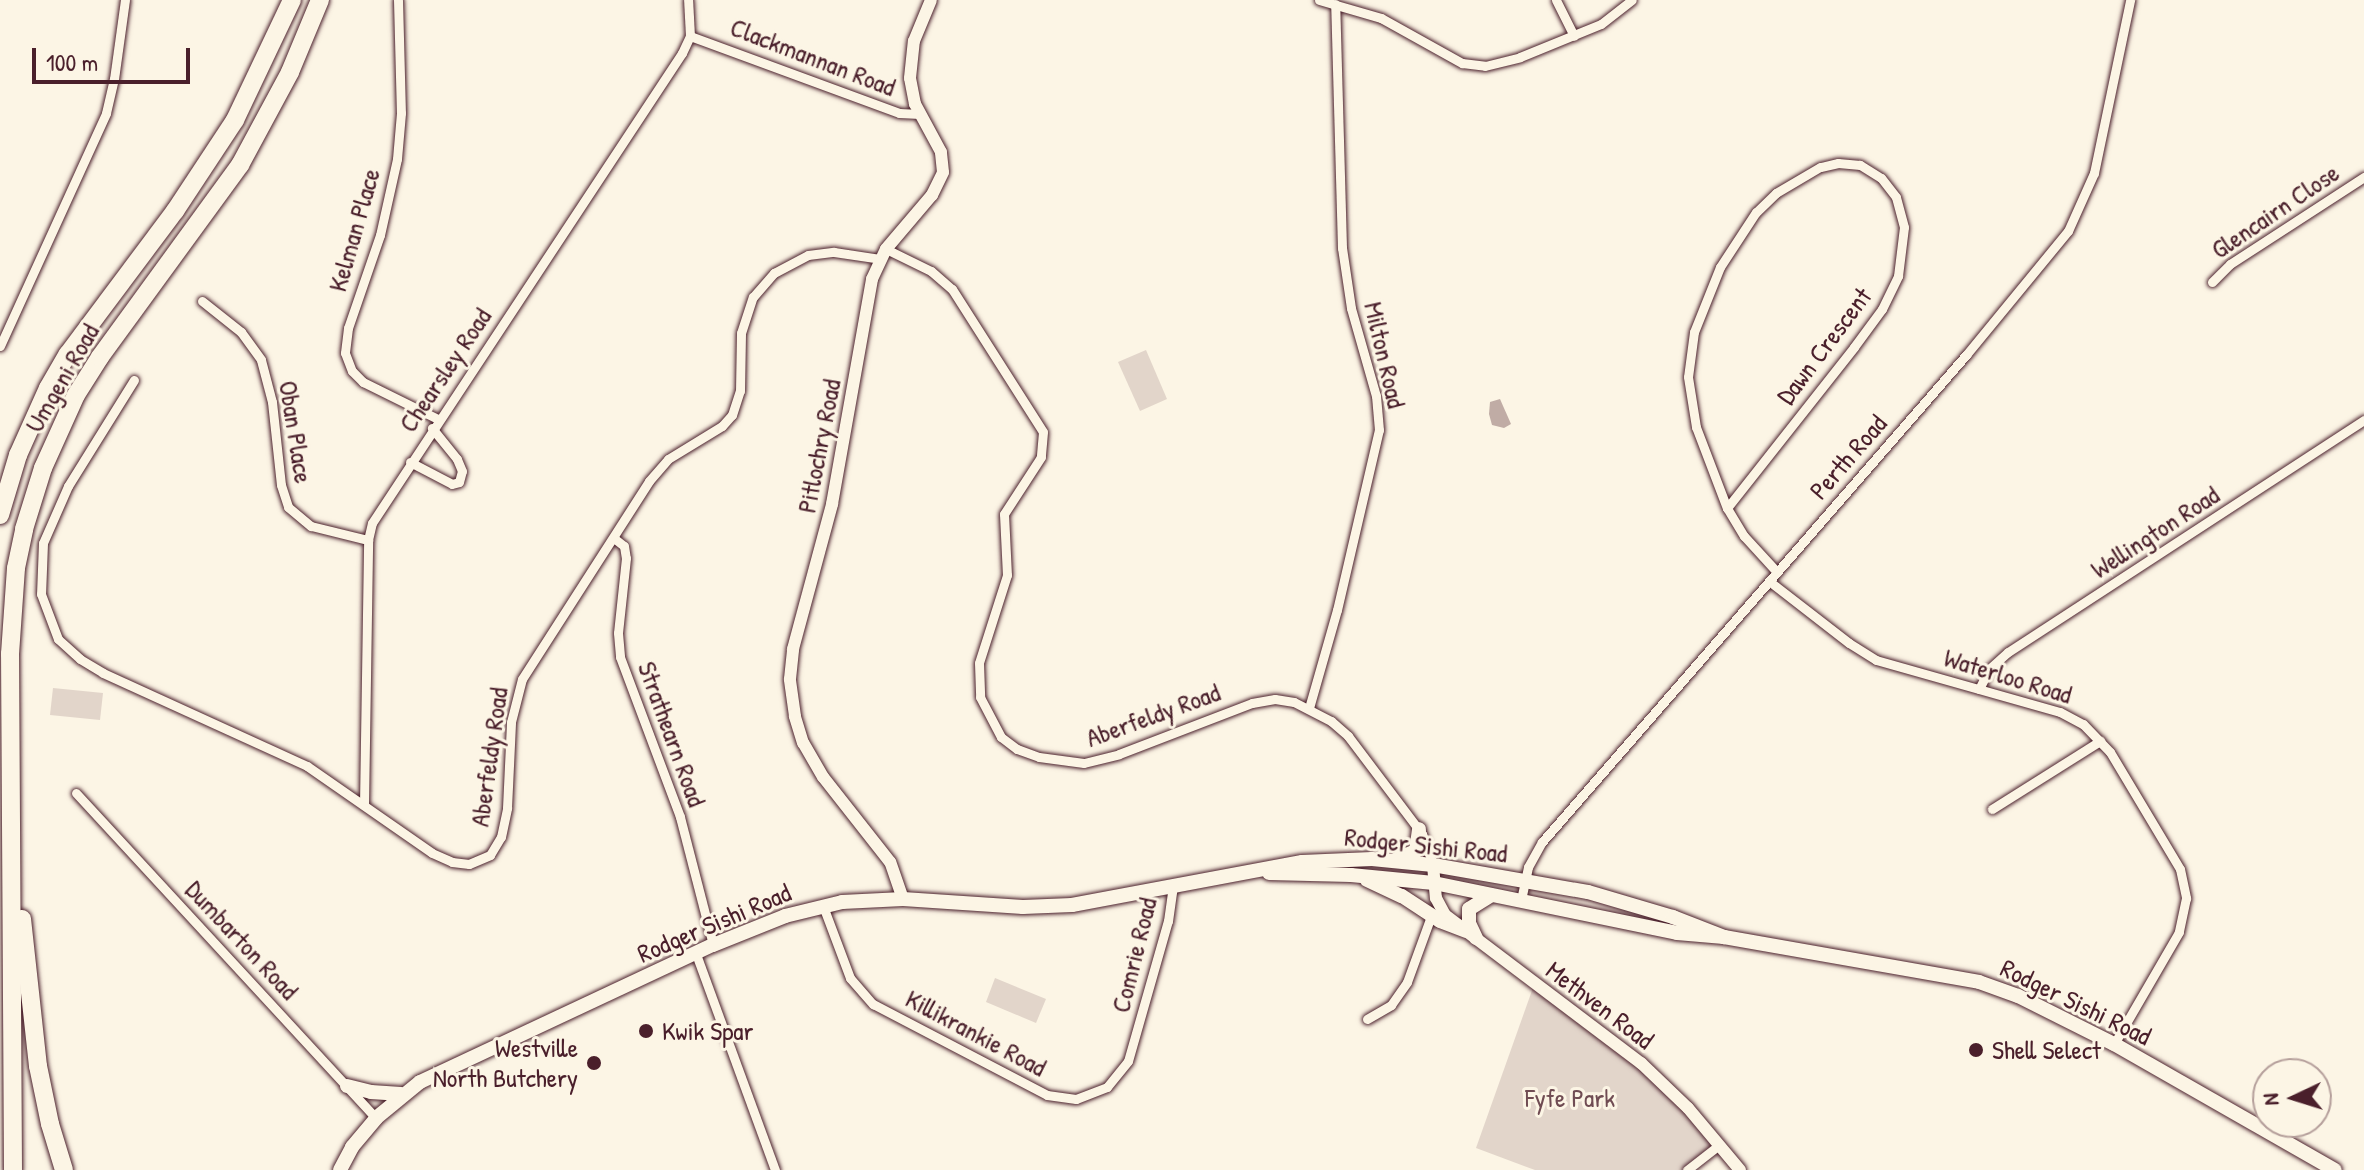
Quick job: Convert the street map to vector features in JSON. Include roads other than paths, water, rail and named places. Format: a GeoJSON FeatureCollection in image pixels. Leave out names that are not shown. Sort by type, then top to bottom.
{"type":"FeatureCollection","features":[{"type":"Feature","properties":{"kind":"highway","name":"Umgeni Road"},"geometry":{"type":"LineString","coordinates":[[0,515],[18,455],[48,388],[68,354],[175,211],[235,120],[292,0]]}},
{"type":"Feature","properties":{"kind":"highway","name":"Umgeni Road"},"geometry":{"type":"LineString","coordinates":[[13,1170],[12,611],[24,529],[43,468],[76,395],[100,357],[240,165],[290,72],[320,0]]}},
{"type":"Feature","properties":{"kind":"highway"},"geometry":{"type":"LineString","coordinates":[[11,809],[38,1066],[50,1124],[64,1170]]}},
{"type":"Feature","properties":{"kind":"main road"},"geometry":{"type":"LineString","coordinates":[[1393,860],[1416,851],[1419,829]]}},
{"type":"Feature","properties":{"kind":"main road","name":"Rodger Sishi Road"},"geometry":{"type":"LineString","coordinates":[[340,1170],[359,1136],[401,1094],[483,1051],[713,945],[785,916],[861,899],[1048,907],[1320,859],[1393,860],[1588,892],[1673,917],[1724,937]]}},
{"type":"Feature","properties":{"kind":"main road","name":"Rodger Sishi Road"},"geometry":{"type":"LineString","coordinates":[[1260,871],[1357,875],[1434,883],[1677,933],[1724,937],[1979,982],[2018,996],[2114,1044],[2335,1170]]}},
{"type":"Feature","properties":{"kind":"main road"},"geometry":{"type":"LineString","coordinates":[[1357,875],[1471,934]]}},
{"type":"Feature","properties":{"kind":"main road"},"geometry":{"type":"LineString","coordinates":[[1471,934],[1469,909],[1492,895]]}},
{"type":"Feature","properties":{"kind":"main road"},"geometry":{"type":"LineString","coordinates":[[347,1086],[371,1092],[401,1094]]}},
{"type":"Feature","properties":{"kind":"street"},"geometry":{"type":"LineString","coordinates":[[0,346],[106,113],[125,0]]}},
{"type":"Feature","properties":{"kind":"street","name":"Kelman Place"},"geometry":{"type":"LineString","coordinates":[[398,0],[401,113],[397,159],[380,235],[346,336],[345,353],[352,371],[363,382],[435,424]]}},
{"type":"Feature","properties":{"kind":"street"},"geometry":{"type":"LineString","coordinates":[[688,0],[690,36]]}},
{"type":"Feature","properties":{"kind":"street","name":"Pitlochry Road"},"geometry":{"type":"LineString","coordinates":[[903,899],[890,862],[823,777],[803,743],[795,716],[790,679],[797,631],[832,504],[870,291],[884,254],[932,195],[943,172],[941,152],[920,114],[912,90],[910,56],[931,0]]}},
{"type":"Feature","properties":{"kind":"street"},"geometry":{"type":"LineString","coordinates":[[1319,0],[1395,24],[1450,58],[1470,66],[1503,63],[1574,36],[1601,24],[1632,0]]}},
{"type":"Feature","properties":{"kind":"street"},"geometry":{"type":"LineString","coordinates":[[1556,0],[1574,36]]}},
{"type":"Feature","properties":{"kind":"street","name":"Perth Road"},"geometry":{"type":"LineString","coordinates":[[1521,900],[1525,880],[1542,842],[2068,231],[2094,173],[2130,0]]}},
{"type":"Feature","properties":{"kind":"street","name":"Milton Road"},"geometry":{"type":"LineString","coordinates":[[1309,708],[1337,610],[1379,430],[1376,396],[1351,308],[1342,248],[1335,4]]}},
{"type":"Feature","properties":{"kind":"street","name":"Chearsley Road"},"geometry":{"type":"LineString","coordinates":[[364,805],[368,540],[377,512],[690,36]]}},
{"type":"Feature","properties":{"kind":"street","name":"Clackmannan Road"},"geometry":{"type":"LineString","coordinates":[[690,36],[899,113],[920,114]]}},
{"type":"Feature","properties":{"kind":"street","name":"Dawn Crescent"},"geometry":{"type":"LineString","coordinates":[[1727,508],[1854,347],[1882,309],[1898,276],[1904,227],[1896,197],[1881,178],[1860,165],[1838,163],[1820,167],[1769,200],[1720,267],[1700,311],[1689,360],[1690,403],[1727,508],[1744,536],[1777,572]]}},
{"type":"Feature","properties":{"kind":"street","name":"Glencairn Close"},"geometry":{"type":"LineString","coordinates":[[2212,282],[2230,264],[2364,177]]}},
{"type":"Feature","properties":{"kind":"street","name":"Aberfeldy Road"},"geometry":{"type":"LineString","coordinates":[[134,380],[68,486],[43,543],[41,594],[58,639],[80,659],[103,673],[297,760],[432,853],[452,862],[475,863],[490,855],[505,823],[511,722],[522,679],[661,467],[722,426],[732,415],[740,391],[744,321],[753,297],[768,278],[796,260],[821,253],[884,254],[931,271],[952,289],[1043,432],[1041,457],[1004,514],[1007,575],[979,663],[980,697],[1001,737],[1017,749],[1039,757],[1084,763],[1119,754],[1252,703],[1284,700],[1309,708],[1348,736],[1419,829],[1431,851],[1433,865]]}},
{"type":"Feature","properties":{"kind":"street","name":"Oban Place"},"geometry":{"type":"LineString","coordinates":[[202,301],[241,332],[261,360],[276,421],[281,485],[292,514],[311,526],[368,540]]}},
{"type":"Feature","properties":{"kind":"street","name":"Wellington Road"},"geometry":{"type":"LineString","coordinates":[[1979,689],[1989,669],[2008,652],[2364,420]]}},
{"type":"Feature","properties":{"kind":"street"},"geometry":{"type":"LineString","coordinates":[[410,462],[452,484],[459,482],[462,471],[435,424]]}},
{"type":"Feature","properties":{"kind":"street","name":"Strathearn Road"},"geometry":{"type":"LineString","coordinates":[[615,539],[624,546],[626,558],[618,633],[620,657],[680,817],[713,945]]}},
{"type":"Feature","properties":{"kind":"street","name":"Waterloo Road"},"geometry":{"type":"LineString","coordinates":[[1769,581],[1861,652],[1891,665],[2073,718],[2100,741],[2180,869],[2186,898],[2179,932],[2114,1044]]}},
{"type":"Feature","properties":{"kind":"street"},"geometry":{"type":"LineString","coordinates":[[1992,809],[2100,741]]}},
{"type":"Feature","properties":{"kind":"street","name":"Dumbarton Road"},"geometry":{"type":"LineString","coordinates":[[76,793],[376,1118]]}},
{"type":"Feature","properties":{"kind":"street"},"geometry":{"type":"LineString","coordinates":[[1433,865],[1434,883]]}},
{"type":"Feature","properties":{"kind":"street","name":"Methven Road"},"geometry":{"type":"LineString","coordinates":[[1434,883],[1442,911],[1641,1063],[1677,1096],[1740,1170]]}},
{"type":"Feature","properties":{"kind":"street","name":"Comrie Road"},"geometry":{"type":"LineString","coordinates":[[1138,1034],[1168,921],[1173,885]]}},
{"type":"Feature","properties":{"kind":"street","name":"Killikrankie Road"},"geometry":{"type":"LineString","coordinates":[[823,906],[850,978],[873,1004],[1047,1095],[1076,1099],[1107,1087],[1123,1072],[1138,1034]]}},
{"type":"Feature","properties":{"kind":"street"},"geometry":{"type":"LineString","coordinates":[[1367,1019],[1391,1005],[1407,982],[1431,916]]}},
{"type":"Feature","properties":{"kind":"street"},"geometry":{"type":"LineString","coordinates":[[696,954],[775,1170]]}},
{"type":"Feature","properties":{"kind":"street"},"geometry":{"type":"LineString","coordinates":[[1687,1170],[1719,1145]]}},
{"type":"Feature","properties":{"kind":"place","name":"Kwik Spar"},"geometry":{"type":"Point","coordinates":[646,1031]}},
{"type":"Feature","properties":{"kind":"place","name":"Shell Select"},"geometry":{"type":"Point","coordinates":[1976,1050]}},
{"type":"Feature","properties":{"kind":"place","name":"Westville North Butchery"},"geometry":{"type":"Point","coordinates":[594,1063]}},
{"type":"Feature","properties":{"kind":"park label","name":"Fyfe Park"},"geometry":{"type":"Point","coordinates":[1570,1098]}}]}
